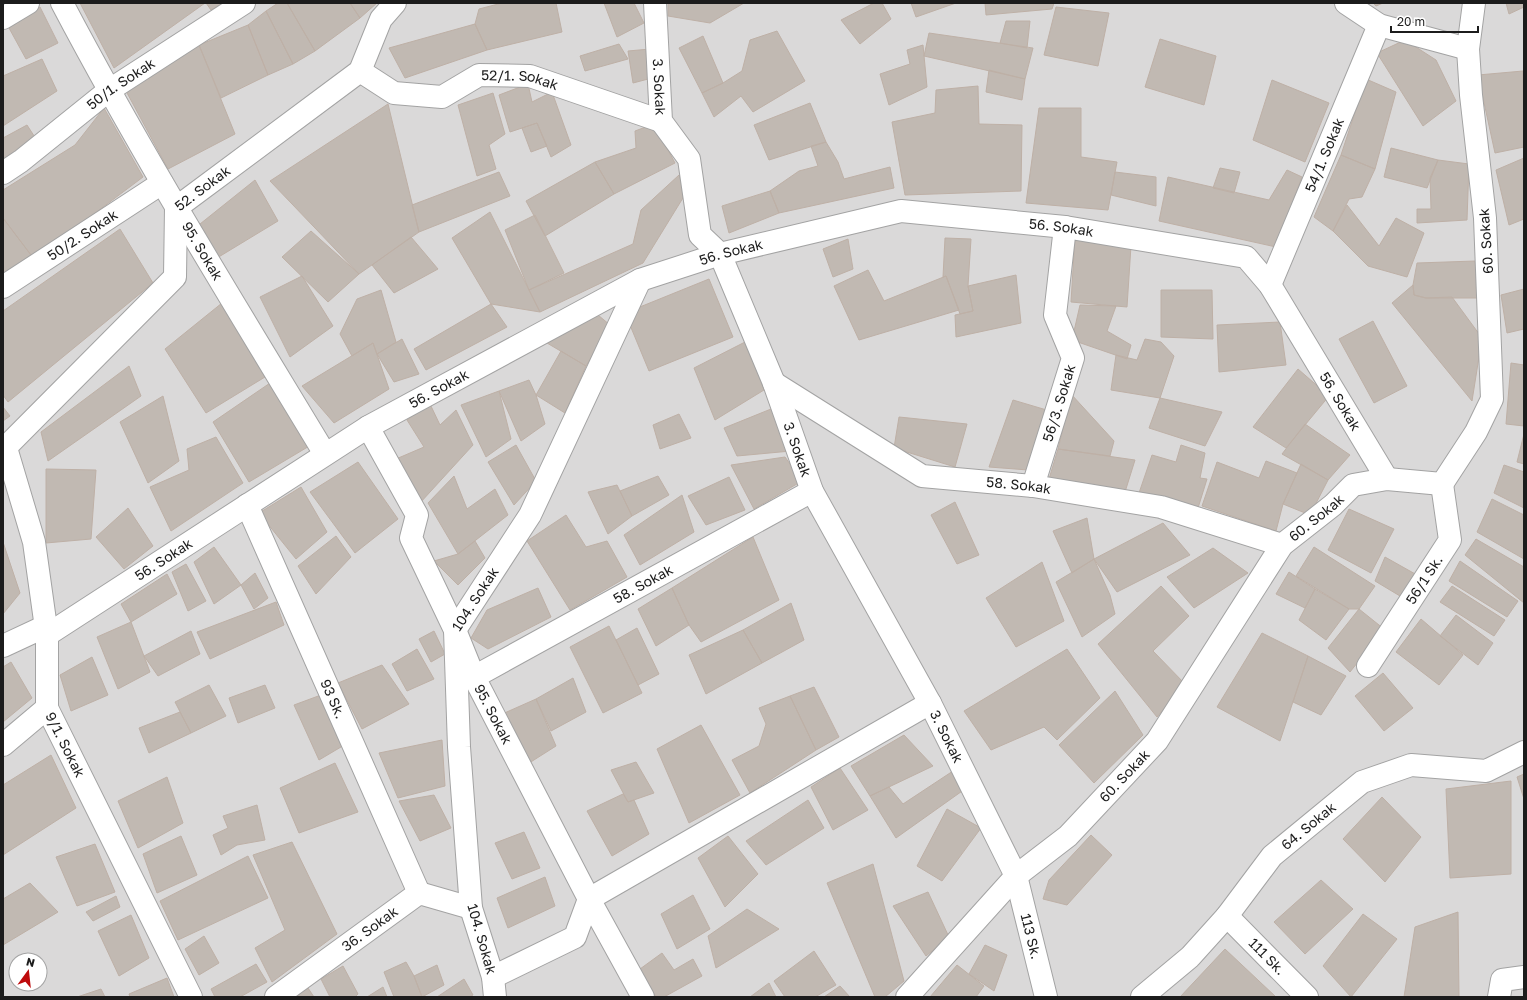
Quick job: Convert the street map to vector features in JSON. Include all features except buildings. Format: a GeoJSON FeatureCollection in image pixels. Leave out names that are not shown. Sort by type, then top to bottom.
{"type":"FeatureCollection","features":[{"type":"Feature","properties":{"kind":"street"},"geometry":{"type":"LineString","coordinates":[[3,18],[28,3]]}},
{"type":"Feature","properties":{"kind":"street","name":"95. Sokak"},"geometry":{"type":"LineString","coordinates":[[62,3],[108,91],[176,208],[325,454]]}},
{"type":"Feature","properties":{"kind":"street","name":"50/1. Sokak"},"geometry":{"type":"LineString","coordinates":[[3,173],[21,161],[108,91],[244,3]]}},
{"type":"Feature","properties":{"kind":"street"},"geometry":{"type":"LineString","coordinates":[[360,71],[381,19],[395,3]]}},
{"type":"Feature","properties":{"kind":"street","name":"3. Sokak"},"geometry":{"type":"LineString","coordinates":[[655,3],[661,121],[689,159],[700,235],[720,254],[774,384],[812,491],[930,703],[1016,876]]}},
{"type":"Feature","properties":{"kind":"street"},"geometry":{"type":"LineString","coordinates":[[1346,3],[1379,25],[1468,49]]}},
{"type":"Feature","properties":{"kind":"street","name":"60. Sokak"},"geometry":{"type":"LineString","coordinates":[[907,997],[1016,876],[1068,836],[1157,741],[1282,545],[1333,505],[1353,485],[1387,480],[1442,484],[1476,432],[1492,400],[1485,218],[1471,95],[1468,49],[1474,3]]}},
{"type":"Feature","properties":{"kind":"street","name":"54/1. Sokak"},"geometry":{"type":"LineString","coordinates":[[1270,285],[1379,25]]}},
{"type":"Feature","properties":{"kind":"street","name":"52/1. Sokak"},"geometry":{"type":"LineString","coordinates":[[360,71],[394,93],[442,98],[479,75],[530,76],[661,121]]}},
{"type":"Feature","properties":{"kind":"street","name":"52. Sokak"},"geometry":{"type":"LineString","coordinates":[[5,449],[175,276],[176,208],[360,71]]}},
{"type":"Feature","properties":{"kind":"street","name":"50/2. Sokak"},"geometry":{"type":"LineString","coordinates":[[3,287],[162,183]]}},
{"type":"Feature","properties":{"kind":"street","name":"56. Sokak"},"geometry":{"type":"LineString","coordinates":[[3,646],[47,631],[368,427],[640,280],[720,254],[901,211],[1065,227],[1246,257],[1270,285],[1387,480]]}},
{"type":"Feature","properties":{"kind":"street","name":"56/3. Sokak"},"geometry":{"type":"LineString","coordinates":[[1033,486],[1073,358],[1055,316],[1065,227]]}},
{"type":"Feature","properties":{"kind":"street","name":"104. Sokak"},"geometry":{"type":"LineString","coordinates":[[494,987],[471,908],[459,747],[455,630],[530,515],[640,280]]}},
{"type":"Feature","properties":{"kind":"street","name":"58. Sokak"},"geometry":{"type":"LineString","coordinates":[[774,384],[922,476],[1033,486],[1162,507],[1282,545]]}},
{"type":"Feature","properties":{"kind":"street","name":"95. Sokak"},"geometry":{"type":"LineString","coordinates":[[368,427],[417,515],[411,538],[455,630],[474,678],[589,899],[643,997]]}},
{"type":"Feature","properties":{"kind":"street","name":"9/1. Sokak"},"geometry":{"type":"LineString","coordinates":[[5,449],[34,542],[47,631],[47,708],[191,997]]}},
{"type":"Feature","properties":{"kind":"street","name":"56/1 Sk."},"geometry":{"type":"LineString","coordinates":[[1368,666],[1450,540],[1442,484]]}},
{"type":"Feature","properties":{"kind":"street","name":"58. Sokak"},"geometry":{"type":"LineString","coordinates":[[474,678],[812,491]]}},
{"type":"Feature","properties":{"kind":"street","name":"93 Sk."},"geometry":{"type":"LineString","coordinates":[[247,505],[419,893]]}},
{"type":"Feature","properties":{"kind":"street"},"geometry":{"type":"LineString","coordinates":[[494,987],[575,937],[589,899],[930,703]]}},
{"type":"Feature","properties":{"kind":"street"},"geometry":{"type":"LineString","coordinates":[[3,745],[47,708]]}},
{"type":"Feature","properties":{"kind":"street","name":"64. Sokak"},"geometry":{"type":"LineString","coordinates":[[1142,997],[1190,957],[1227,916],[1272,856],[1362,782],[1411,765],[1486,771],[1524,752]]}},
{"type":"Feature","properties":{"kind":"street","name":"113 Sk."},"geometry":{"type":"LineString","coordinates":[[1016,876],[1046,997]]}},
{"type":"Feature","properties":{"kind":"street"},"geometry":{"type":"LineString","coordinates":[[419,893],[471,908]]}},
{"type":"Feature","properties":{"kind":"street","name":"36. Sokak"},"geometry":{"type":"LineString","coordinates":[[276,997],[419,893]]}},
{"type":"Feature","properties":{"kind":"street","name":"111 Sk."},"geometry":{"type":"LineString","coordinates":[[1227,916],[1307,997]]}},
{"type":"Feature","properties":{"kind":"street"},"geometry":{"type":"LineString","coordinates":[[1499,997],[1502,980],[1524,977]]}},
{"type":"Feature","properties":{"kind":"shaded area"},"geometry":{"type":"Polygon","coordinates":[[[3,3],[1524,3],[1524,997],[3,997],[3,3]]]}}]}
